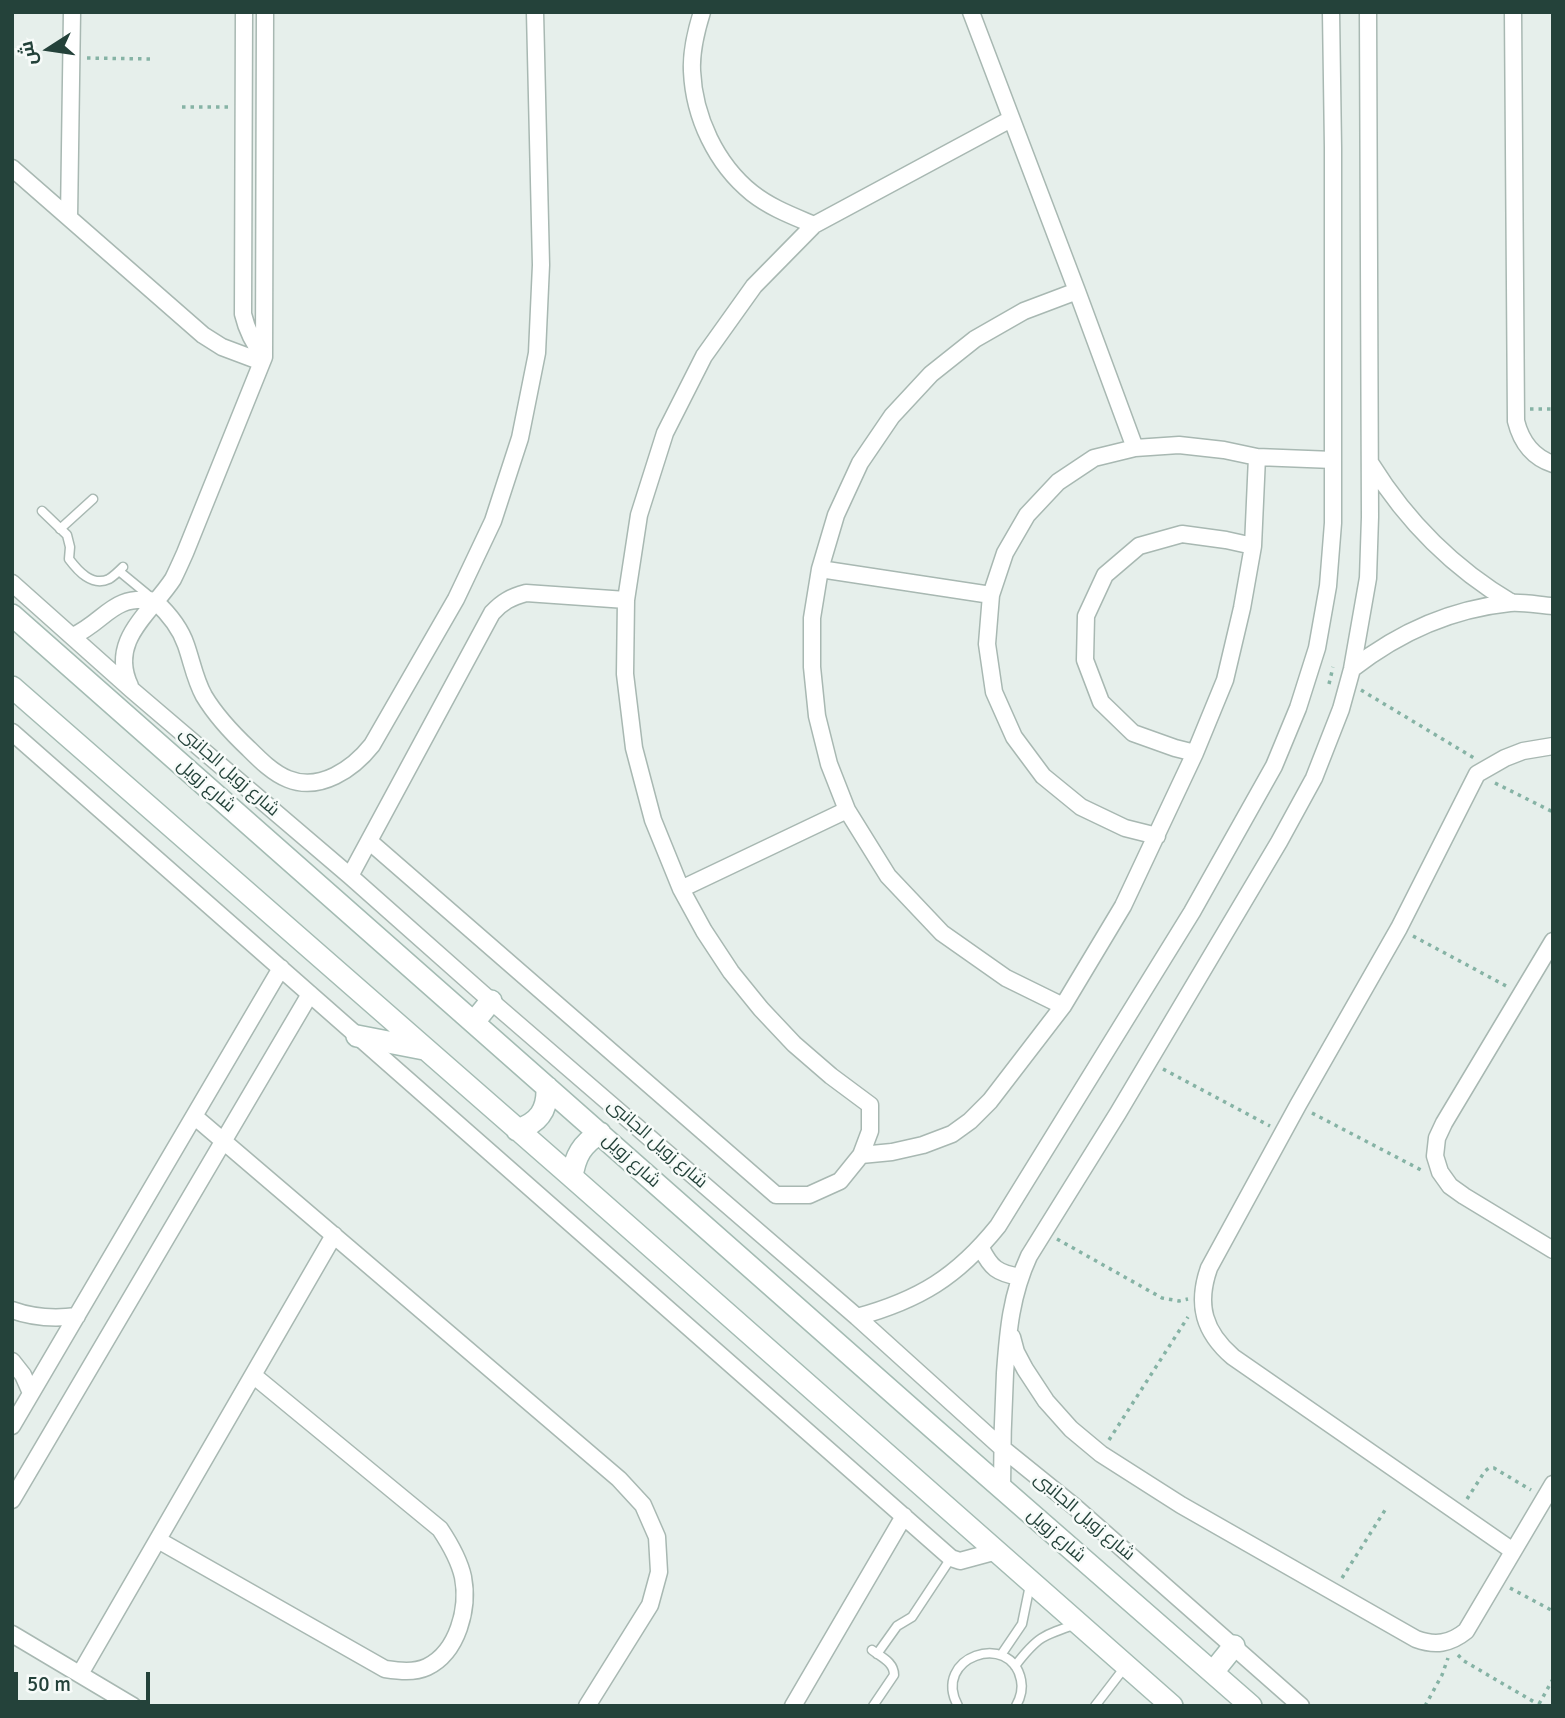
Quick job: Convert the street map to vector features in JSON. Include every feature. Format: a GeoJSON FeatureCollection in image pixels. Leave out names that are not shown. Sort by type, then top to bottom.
{"type":"FeatureCollection","features":[{"type":"Feature","properties":{"kind":"main road","name":"شارع زويل"},"geometry":{"type":"LineString","coordinates":[[12,615],[1251,1706]]}},
{"type":"Feature","properties":{"kind":"main road"},"geometry":{"type":"LineString","coordinates":[[12,687],[1172,1706]]}},
{"type":"Feature","properties":{"kind":"main road"},"geometry":{"type":"LineString","coordinates":[[474,1022],[491,1001]]}},
{"type":"Feature","properties":{"kind":"main road"},"geometry":{"type":"LineString","coordinates":[[357,1036],[425,1049]]}},
{"type":"Feature","properties":{"kind":"main road"},"geometry":{"type":"LineString","coordinates":[[517,1130],[534,1122],[541,1115],[547,1087]]}},
{"type":"Feature","properties":{"kind":"main road"},"geometry":{"type":"LineString","coordinates":[[572,1177],[577,1156],[583,1146],[600,1133]]}},
{"type":"Feature","properties":{"kind":"main road"},"geometry":{"type":"LineString","coordinates":[[1213,1672],[1234,1646]]}},
{"type":"Feature","properties":{"kind":"street"},"geometry":{"type":"LineString","coordinates":[[69,218],[72,12]]}},
{"type":"Feature","properties":{"kind":"street"},"geometry":{"type":"LineString","coordinates":[[244,12],[243,314],[247,330],[263,360]]}},
{"type":"Feature","properties":{"kind":"street"},"geometry":{"type":"LineString","coordinates":[[132,690],[125,676],[123,660],[126,645],[173,579],[263,360],[265,12]]}},
{"type":"Feature","properties":{"kind":"street"},"geometry":{"type":"LineString","coordinates":[[73,636],[86,630],[99,621],[109,609],[121,603],[131,599],[156,601],[179,628],[203,694],[216,715],[275,772],[304,783],[320,781],[349,769],[372,746],[461,588],[493,521],[520,438],[537,353],[541,265],[535,12]]}},
{"type":"Feature","properties":{"kind":"street"},"geometry":{"type":"LineString","coordinates":[[702,12],[695,35],[692,70],[697,105],[709,138],[727,168],[752,193],[782,212],[814,225]]}},
{"type":"Feature","properties":{"kind":"street"},"geometry":{"type":"LineString","coordinates":[[971,12],[1135,448]]}},
{"type":"Feature","properties":{"kind":"street"},"geometry":{"type":"LineString","coordinates":[[857,1317],[885,1310],[936,1285],[960,1268],[981,1248],[998,1226],[1192,912],[1273,766],[1298,708],[1317,648],[1328,586],[1334,523],[1334,148],[1331,12]]}},
{"type":"Feature","properties":{"kind":"street"},"geometry":{"type":"LineString","coordinates":[[1002,1488],[1002,1422],[1009,1325],[1020,1277],[1029,1256],[1279,842],[1314,778],[1351,676],[1368,578],[1368,12]]}},
{"type":"Feature","properties":{"kind":"street"},"geometry":{"type":"LineString","coordinates":[[1513,12],[1516,421],[1526,445],[1536,455],[1553,464]]}},
{"type":"Feature","properties":{"kind":"street"},"geometry":{"type":"LineString","coordinates":[[369,841],[776,1195],[810,1195],[840,1181],[862,1155],[870,1131],[870,1105],[794,1044],[761,1009],[711,941],[681,888],[653,820],[634,748],[625,674],[625,600],[639,515],[665,433],[704,356],[754,286],[814,225],[1011,119]]}},
{"type":"Feature","properties":{"kind":"street"},"geometry":{"type":"LineString","coordinates":[[12,168],[203,335],[222,346],[263,360]]}},
{"type":"Feature","properties":{"kind":"street"},"geometry":{"type":"LineString","coordinates":[[1063,1006],[1006,978],[942,933],[888,876],[847,810],[829,764],[817,716],[811,667],[813,618],[820,569],[836,515],[860,463],[892,416],[930,374],[975,339],[1024,311],[1077,291]]}},
{"type":"Feature","properties":{"kind":"street"},"geometry":{"type":"LineString","coordinates":[[1157,835],[1125,828],[1081,807],[1043,776],[1013,737],[994,692],[986,644],[991,595],[1004,553],[1027,514],[1058,482],[1094,458],[1135,448],[1179,445],[1257,457],[1333,460]]}},
{"type":"Feature","properties":{"kind":"street"},"geometry":{"type":"LineString","coordinates":[[862,1155],[892,1152],[923,1144],[951,1134],[970,1121],[990,1101],[1063,1006],[1123,906],[1195,753],[1225,680],[1253,547],[1257,457]]}},
{"type":"Feature","properties":{"kind":"street"},"geometry":{"type":"LineString","coordinates":[[1370,464],[1396,501],[1433,543],[1475,580],[1512,603]]}},
{"type":"Feature","properties":{"kind":"street"},"geometry":{"type":"LineString","coordinates":[[1195,753],[1133,733],[1101,702],[1085,660],[1086,615],[1105,575],[1139,546],[1181,534],[1253,547]]}},
{"type":"Feature","properties":{"kind":"street"},"geometry":{"type":"LineString","coordinates":[[820,569],[991,595]]}},
{"type":"Feature","properties":{"kind":"street","name":"شارع زويل الجانبى"},"geometry":{"type":"LineString","coordinates":[[12,583],[1301,1706]]}},
{"type":"Feature","properties":{"kind":"street"},"geometry":{"type":"LineString","coordinates":[[350,876],[492,613],[501,603],[526,593],[625,600]]}},
{"type":"Feature","properties":{"kind":"street"},"geometry":{"type":"LineString","coordinates":[[1351,676],[1372,654],[1439,619],[1512,603],[1553,606]]}},
{"type":"Feature","properties":{"kind":"street"},"geometry":{"type":"LineString","coordinates":[[12,732],[951,1558],[960,1561],[997,1551]]}},
{"type":"Feature","properties":{"kind":"street"},"geometry":{"type":"LineString","coordinates":[[1513,1551],[1233,1357],[1213,1336],[1205,1315],[1202,1293],[1209,1268],[1399,928],[1483,770],[1523,751],[1553,746]]}},
{"type":"Feature","properties":{"kind":"street"},"geometry":{"type":"LineString","coordinates":[[681,888],[847,810]]}},
{"type":"Feature","properties":{"kind":"street"},"geometry":{"type":"LineString","coordinates":[[1550,1242],[1464,1196],[1450,1185],[1440,1172],[1435,1156],[1437,1139],[1444,1123],[1553,941]]}},
{"type":"Feature","properties":{"kind":"street"},"geometry":{"type":"LineString","coordinates":[[12,1426],[281,968]]}},
{"type":"Feature","properties":{"kind":"street"},"geometry":{"type":"LineString","coordinates":[[12,1500],[310,994]]}},
{"type":"Feature","properties":{"kind":"street"},"geometry":{"type":"LineString","coordinates":[[194,1116],[619,1479],[643,1505],[657,1537],[659,1572],[650,1605],[587,1706]]}},
{"type":"Feature","properties":{"kind":"street"},"geometry":{"type":"LineString","coordinates":[[80,1674],[334,1235]]}},
{"type":"Feature","properties":{"kind":"street"},"geometry":{"type":"LineString","coordinates":[[981,1248],[989,1263],[1003,1273],[1020,1277]]}},
{"type":"Feature","properties":{"kind":"street"},"geometry":{"type":"LineString","coordinates":[[12,1310],[34,1317],[56,1319],[77,1316]]}},
{"type":"Feature","properties":{"kind":"street"},"geometry":{"type":"LineString","coordinates":[[1009,1325],[1016,1352],[1046,1401],[1071,1429],[1101,1454],[1181,1505],[1426,1643],[1448,1642],[1466,1631],[1549,1491]]}},
{"type":"Feature","properties":{"kind":"street"},"geometry":{"type":"LineString","coordinates":[[12,1361],[23,1375],[31,1393]]}},
{"type":"Feature","properties":{"kind":"street"},"geometry":{"type":"LineString","coordinates":[[158,1540],[385,1669],[406,1672],[427,1667],[444,1655],[457,1632],[464,1605],[463,1578],[455,1552],[440,1529],[253,1375]]}},
{"type":"Feature","properties":{"kind":"street"},"geometry":{"type":"LineString","coordinates":[[793,1706],[904,1517]]}},
{"type":"Feature","properties":{"kind":"street"},"geometry":{"type":"LineString","coordinates":[[12,1634],[133,1706]]}},
{"type":"Feature","properties":{"kind":"lane"},"geometry":{"type":"LineString","coordinates":[[60,529],[93,499]]}},
{"type":"Feature","properties":{"kind":"lane"},"geometry":{"type":"LineString","coordinates":[[42,511],[69,541],[69,559],[84,576],[102,581],[111,578],[121,569],[156,601]]}},
{"type":"Feature","properties":{"kind":"lane"},"geometry":{"type":"LineString","coordinates":[[873,1706],[894,1675],[893,1667],[874,1652],[897,1626],[912,1617],[951,1558]]}},
{"type":"Feature","properties":{"kind":"lane"},"geometry":{"type":"LineString","coordinates":[[1000,1655],[1022,1624],[1031,1582]]}},
{"type":"Feature","properties":{"kind":"lane"},"geometry":{"type":"LineString","coordinates":[[1015,1666],[1041,1637],[1079,1624]]}},
{"type":"Feature","properties":{"kind":"lane"},"geometry":{"type":"LineString","coordinates":[[958,1706],[953,1683],[960,1666],[974,1655],[983,1653],[1000,1655],[1015,1666],[1022,1692],[1016,1706]]}},
{"type":"Feature","properties":{"kind":"lane"},"geometry":{"type":"LineString","coordinates":[[1095,1706],[1126,1665]]}},
{"type":"Feature","properties":{"kind":"path"},"geometry":{"type":"LineString","coordinates":[[71,58],[150,59]]}},
{"type":"Feature","properties":{"kind":"path"},"geometry":{"type":"LineString","coordinates":[[182,107],[244,107]]}},
{"type":"Feature","properties":{"kind":"path"},"geometry":{"type":"LineString","coordinates":[[1328,686],[1334,666]]}},
{"type":"Feature","properties":{"kind":"path"},"geometry":{"type":"LineString","coordinates":[[1310,671],[1330,677],[1351,676],[1483,770],[1553,812]]}},
{"type":"Feature","properties":{"kind":"path"},"geometry":{"type":"LineString","coordinates":[[1399,928],[1521,994]]}},
{"type":"Feature","properties":{"kind":"path"},"geometry":{"type":"LineString","coordinates":[[1149,1061],[1283,1133]]}},
{"type":"Feature","properties":{"kind":"path"},"geometry":{"type":"LineString","coordinates":[[1298,1105],[1450,1185]]}},
{"type":"Feature","properties":{"kind":"path"},"geometry":{"type":"LineString","coordinates":[[1044,1231],[1162,1298],[1179,1301],[1202,1293]]}},
{"type":"Feature","properties":{"kind":"path"},"geometry":{"type":"LineString","coordinates":[[1101,1454],[1202,1293]]}},
{"type":"Feature","properties":{"kind":"path"},"geometry":{"type":"LineString","coordinates":[[1458,1513],[1489,1468],[1549,1491]]}},
{"type":"Feature","properties":{"kind":"path"},"geometry":{"type":"LineString","coordinates":[[1334,1592],[1387,1507]]}},
{"type":"Feature","properties":{"kind":"path"},"geometry":{"type":"LineString","coordinates":[[1496,1580],[1553,1611]]}},
{"type":"Feature","properties":{"kind":"path"},"geometry":{"type":"LineString","coordinates":[[1448,1642],[1464,1661],[1540,1705],[1553,1679]]}},
{"type":"Feature","properties":{"kind":"path"},"geometry":{"type":"LineString","coordinates":[[1425,1706],[1446,1668],[1448,1642]]}}]}
